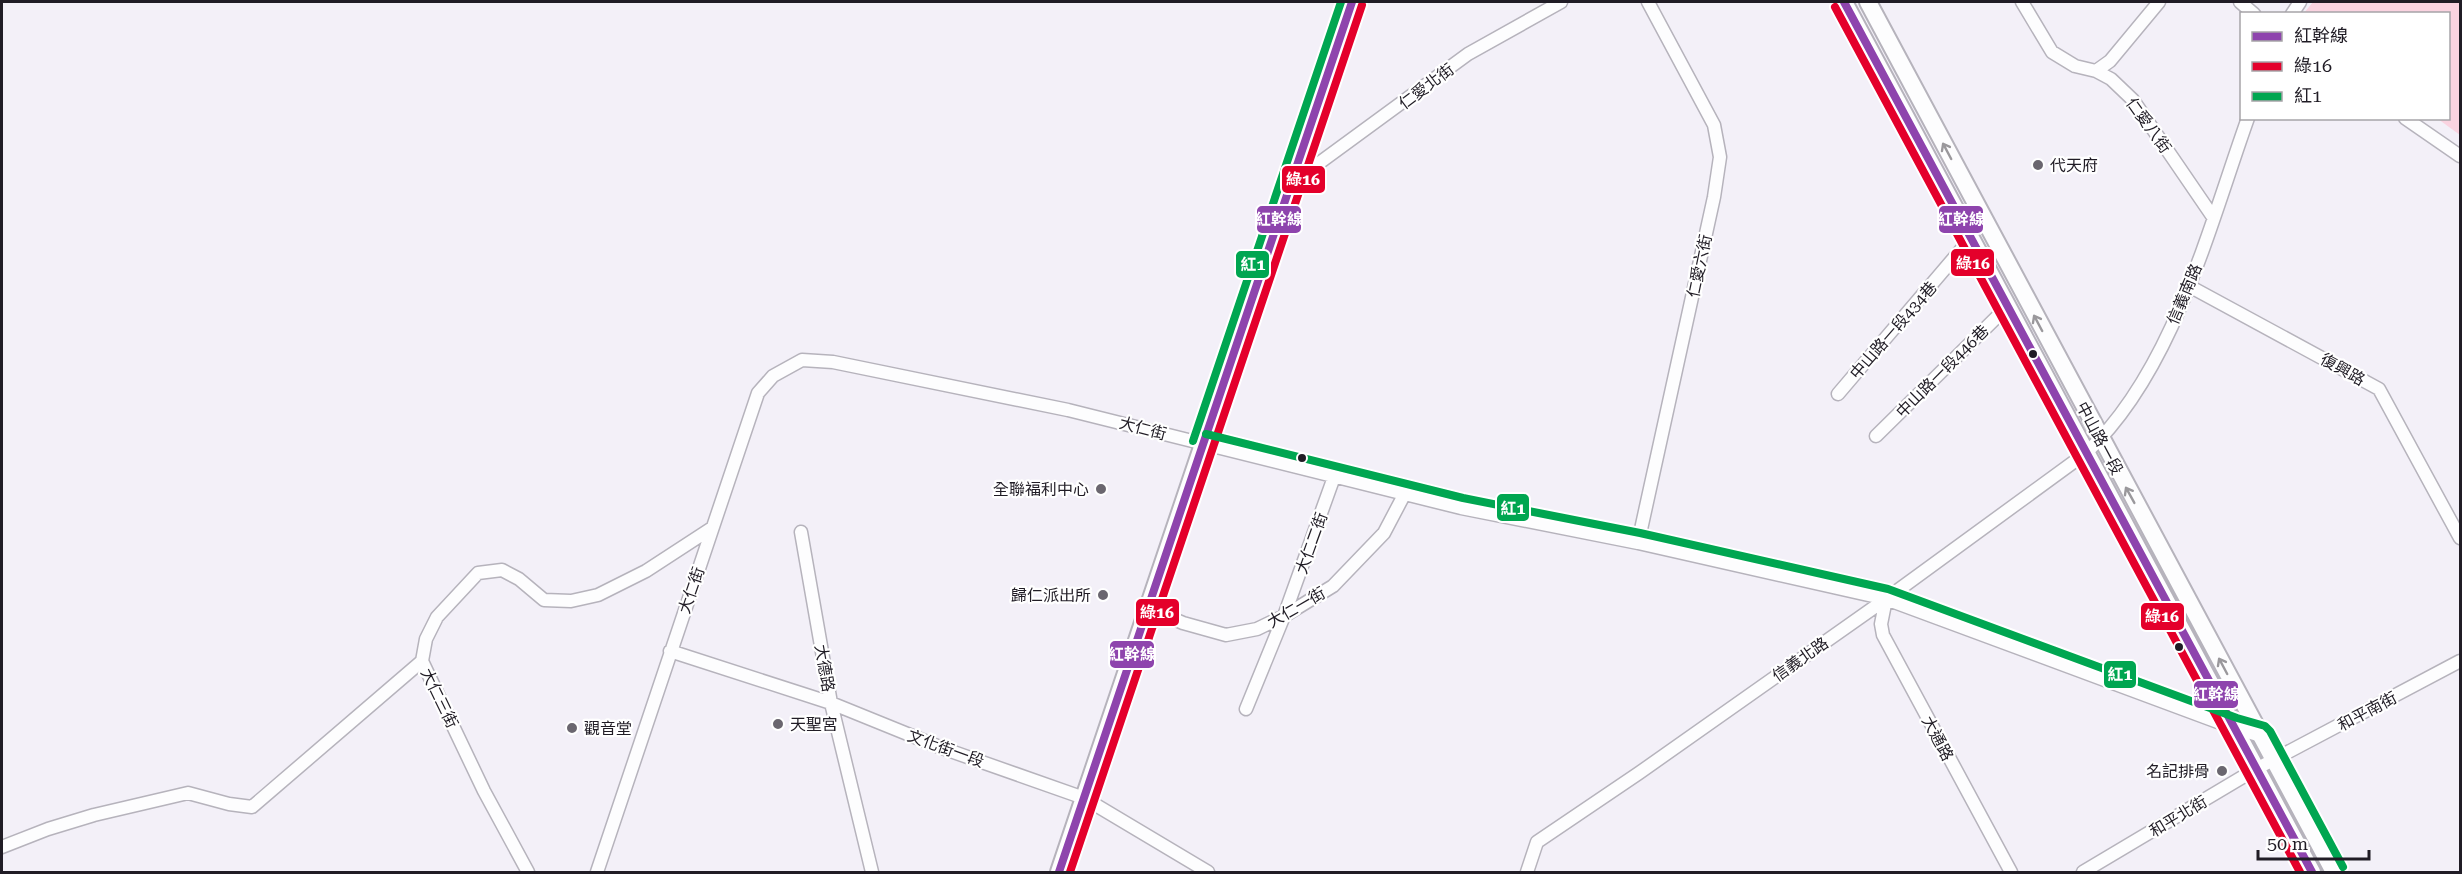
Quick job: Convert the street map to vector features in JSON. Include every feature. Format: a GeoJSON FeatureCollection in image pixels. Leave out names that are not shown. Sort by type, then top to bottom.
{"type":"FeatureCollection","features":[{"type":"Feature","properties":{"kind":"main road"},"geometry":{"type":"LineString","coordinates":[[1059,873],[1352,2]]}},
{"type":"Feature","properties":{"kind":"main road","name":"中山路一段"},"geometry":{"type":"LineString","coordinates":[[1844,2],[2312,873]]}},
{"type":"Feature","properties":{"kind":"main road","name":"中山路一段"},"geometry":{"type":"LineString","coordinates":[[1868,2],[2334,873]]}},
{"type":"Feature","properties":{"kind":"street","name":"仁愛北街"},"geometry":{"type":"LineString","coordinates":[[1294,172],[1311,169],[1468,54],[1561,2]]}},
{"type":"Feature","properties":{"kind":"street","name":"仁愛六街"},"geometry":{"type":"LineString","coordinates":[[1638,543],[1714,197],[1720,157],[1714,125],[1648,2]]}},
{"type":"Feature","properties":{"kind":"street","name":"仁愛八街"},"geometry":{"type":"LineString","coordinates":[[2022,2],[2052,52],[2075,66],[2096,71],[2110,79],[2133,100],[2213,217]]}},
{"type":"Feature","properties":{"kind":"street"},"geometry":{"type":"LineString","coordinates":[[2096,71],[2110,61],[2159,2]]}},
{"type":"Feature","properties":{"kind":"street"},"geometry":{"type":"LineString","coordinates":[[2240,2],[2252,12]]}},
{"type":"Feature","properties":{"kind":"street","name":"信義南路"},"geometry":{"type":"LineString","coordinates":[[2086,453],[2100,439],[2133,394],[2156,357],[2189,286],[2247,120]]}},
{"type":"Feature","properties":{"kind":"street"},"geometry":{"type":"LineString","coordinates":[[2408,120],[2460,156]]}},
{"type":"Feature","properties":{"kind":"street","name":"中山路一段434巷"},"geometry":{"type":"LineString","coordinates":[[1838,394],[1971,238]]}},
{"type":"Feature","properties":{"kind":"street","name":"復興路"},"geometry":{"type":"LineString","coordinates":[[2189,286],[2379,389],[2460,538]]}},
{"type":"Feature","properties":{"kind":"street","name":"中山路一段446巷"},"geometry":{"type":"LineString","coordinates":[[1876,436],[2008,306]]}},
{"type":"Feature","properties":{"kind":"street","name":"大仁街"},"geometry":{"type":"LineString","coordinates":[[597,873],[758,393],[773,376],[801,360],[833,362],[1068,410],[1404,495],[1638,543],[1886,599],[2261,736]]}},
{"type":"Feature","properties":{"kind":"street","name":"信義北路"},"geometry":{"type":"LineString","coordinates":[[1527,873],[1538,842],[1886,599],[2086,453]]}},
{"type":"Feature","properties":{"kind":"street","name":"大仁二街"},"geometry":{"type":"LineString","coordinates":[[1246,708],[1284,616],[1334,477]]}},
{"type":"Feature","properties":{"kind":"street","name":"大仁一街"},"geometry":{"type":"LineString","coordinates":[[1148,608],[1183,623],[1226,635],[1257,629],[1284,616],[1333,586],[1384,533],[1404,495]]}},
{"type":"Feature","properties":{"kind":"street","name":"大仁三街"},"geometry":{"type":"LineString","coordinates":[[528,873],[484,791],[422,661],[426,639],[437,617],[478,573],[502,570],[519,579],[544,600],[571,601],[598,595],[646,571],[712,528]]}},
{"type":"Feature","properties":{"kind":"street","name":"大德路"},"geometry":{"type":"LineString","coordinates":[[801,532],[831,703],[872,873]]}},
{"type":"Feature","properties":{"kind":"street","name":"大通路"},"geometry":{"type":"LineString","coordinates":[[1886,599],[1881,624],[1883,635],[2011,873]]}},
{"type":"Feature","properties":{"kind":"street","name":"文化街一段"},"geometry":{"type":"LineString","coordinates":[[670,651],[831,703],[942,748],[1084,798],[1208,873]]}},
{"type":"Feature","properties":{"kind":"street"},"geometry":{"type":"LineString","coordinates":[[2,848],[48,829],[94,815],[188,793],[229,804],[252,807],[422,661]]}},
{"type":"Feature","properties":{"kind":"street","name":"和平南街"},"geometry":{"type":"LineString","coordinates":[[2274,759],[2460,661]]}},
{"type":"Feature","properties":{"kind":"street","name":"和平北街"},"geometry":{"type":"LineString","coordinates":[[2083,873],[2274,759]]}},
{"type":"Feature","properties":{"kind":"shaded area"},"geometry":{"type":"Polygon","coordinates":[[[2313,2],[2460,2],[2460,135],[2439,120],[2450,120],[2450,12],[2305,12],[2313,2]]]}},
{"type":"Feature","properties":{"kind":"transit line","name":"紅1"},"geometry":{"type":"LineString","coordinates":[[1193,441],[1341,2]]}},
{"type":"Feature","properties":{"kind":"transit line","name":"紅幹線"},"geometry":{"type":"LineString","coordinates":[[1059,872],[1352,2]]}},
{"type":"Feature","properties":{"kind":"transit line","name":"紅幹線"},"geometry":{"type":"LineString","coordinates":[[1844,2],[2312,872]]}},
{"type":"Feature","properties":{"kind":"transit line","name":"綠16"},"geometry":{"type":"LineString","coordinates":[[1070,872],[1362,5]]}},
{"type":"Feature","properties":{"kind":"transit line","name":"綠16"},"geometry":{"type":"LineString","coordinates":[[1835,7],[2300,872]]}},
{"type":"Feature","properties":{"kind":"transit line","name":"紅1"},"geometry":{"type":"LineString","coordinates":[[1206,434],[1463,498],[1640,533],[1888,589],[2237,718],[2265,726],[2270,731],[2343,867]]}},
{"type":"Feature","properties":{"kind":"place","name":"代天府"},"geometry":{"type":"Point","coordinates":[2038,165]}},
{"type":"Feature","properties":{"kind":"place","name":"全聯福利中心"},"geometry":{"type":"Point","coordinates":[1101,489]}},
{"type":"Feature","properties":{"kind":"place","name":"歸仁派出所"},"geometry":{"type":"Point","coordinates":[1103,595]}},
{"type":"Feature","properties":{"kind":"place","name":"天聖宮"},"geometry":{"type":"Point","coordinates":[778,724]}},
{"type":"Feature","properties":{"kind":"place","name":"觀音堂"},"geometry":{"type":"Point","coordinates":[572,728]}},
{"type":"Feature","properties":{"kind":"place","name":"名記排骨"},"geometry":{"type":"Point","coordinates":[2222,771]}}]}
